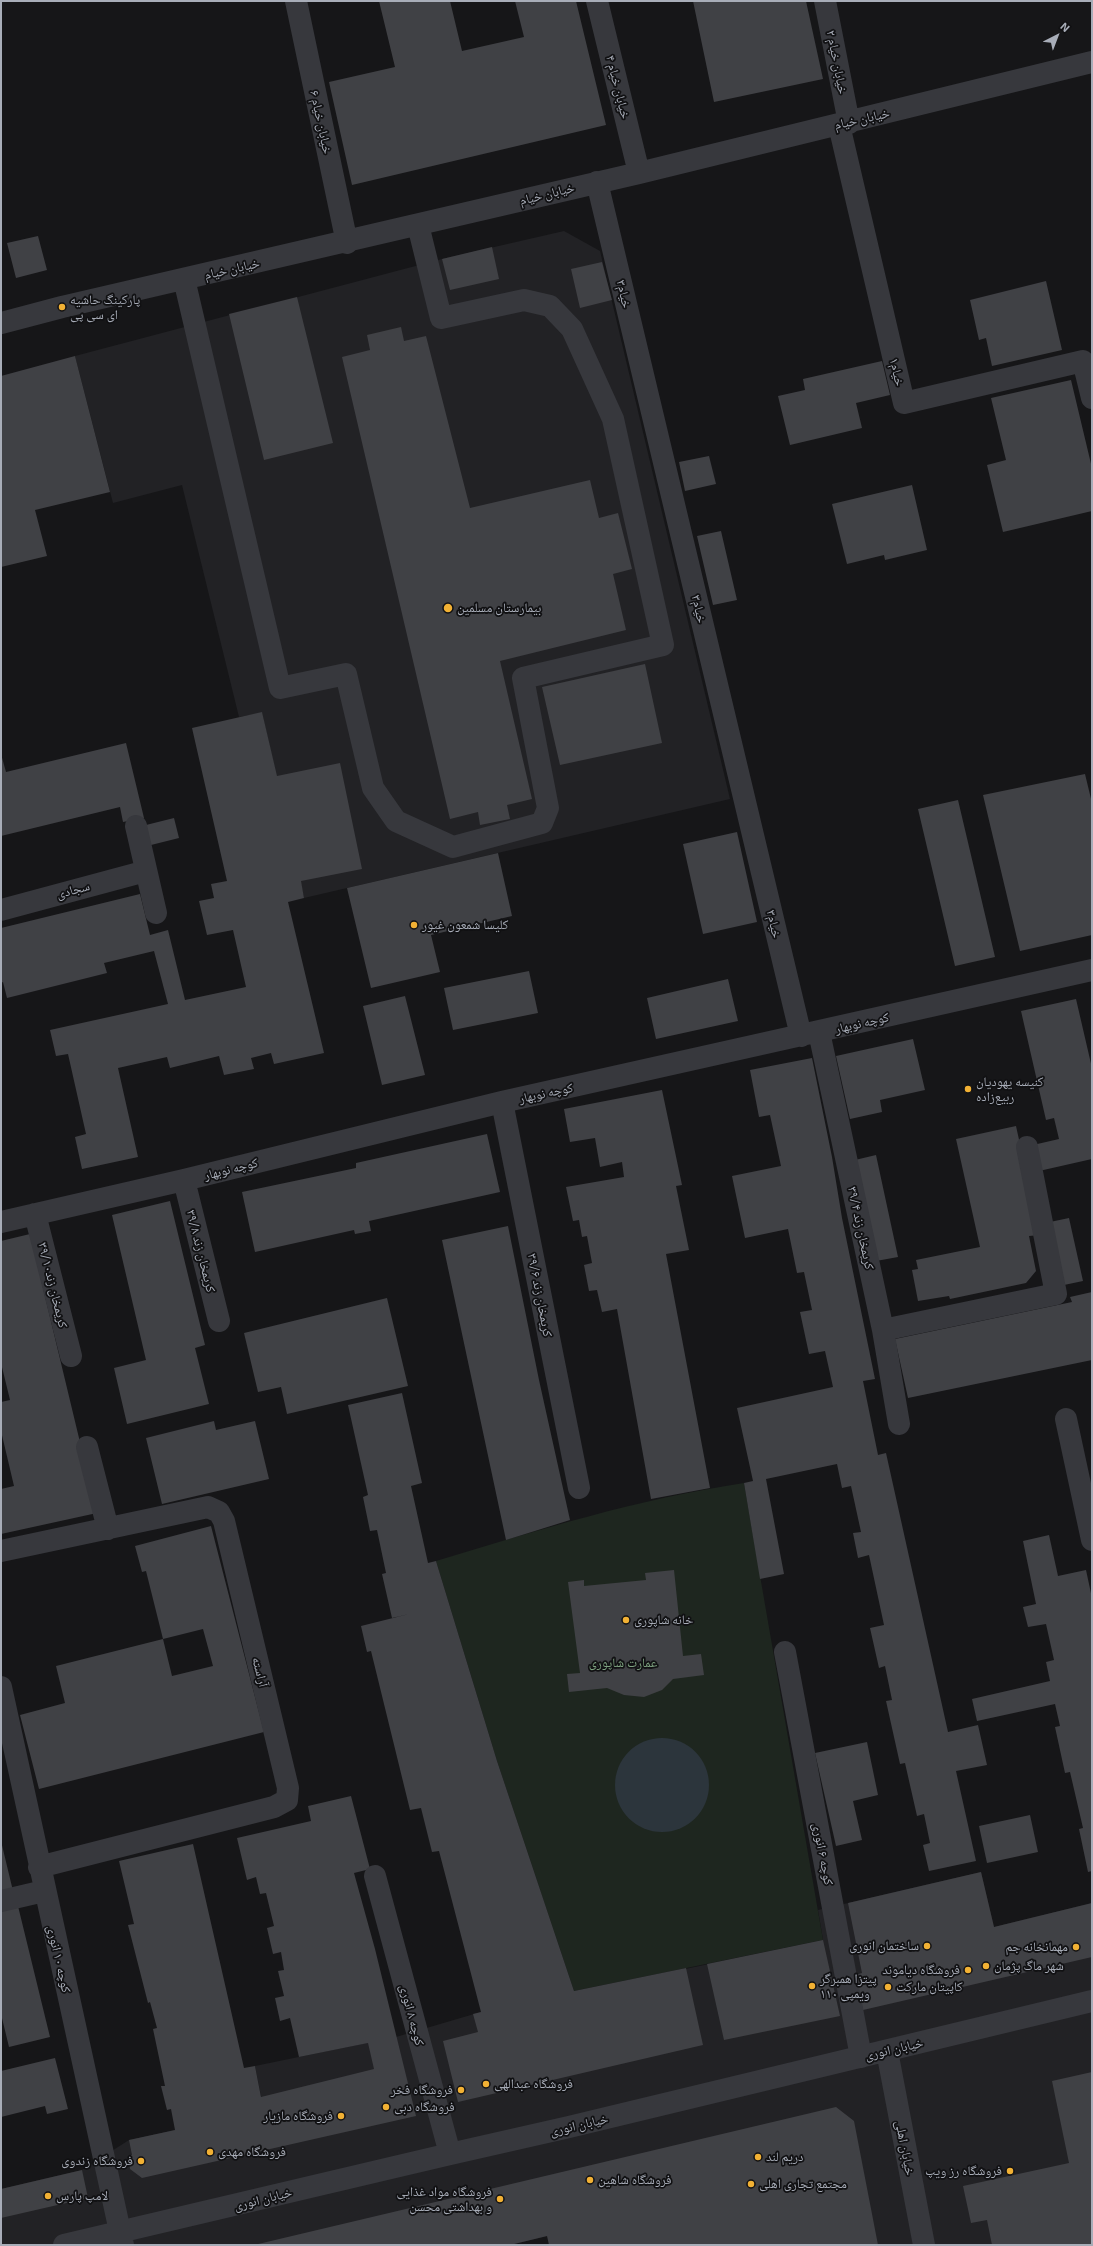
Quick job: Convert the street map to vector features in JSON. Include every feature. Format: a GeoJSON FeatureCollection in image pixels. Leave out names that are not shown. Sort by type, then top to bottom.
{"type":"FeatureCollection","features":[{"type":"Feature","properties":{"kind":"street","name":"خیابان خیام ۶"},"geometry":{"type":"LineString","coordinates":[[296,1],[347,243]]}},
{"type":"Feature","properties":{"kind":"street","name":"خیابان خیام ۴"},"geometry":{"type":"LineString","coordinates":[[597,1],[639,173]]}},
{"type":"Feature","properties":{"kind":"street","name":"خیابان خیام ۲"},"geometry":{"type":"LineString","coordinates":[[825,1],[844,124]]}},
{"type":"Feature","properties":{"kind":"street","name":"خیابان خیام"},"geometry":{"type":"LineString","coordinates":[[1,323],[184,279],[347,243],[844,124],[1092,62]]}},
{"type":"Feature","properties":{"kind":"street","name":"۱خیام"},"geometry":{"type":"LineString","coordinates":[[844,124],[904,403],[1083,361],[1092,398]]}},
{"type":"Feature","properties":{"kind":"street","name":"خیام۳"},"geometry":{"type":"LineString","coordinates":[[597,182],[810,1034]]}},
{"type":"Feature","properties":{"kind":"street"},"geometry":{"type":"LineString","coordinates":[[184,279],[280,688],[346,674],[373,788],[396,821],[453,847],[542,823],[548,808],[523,678],[663,645],[612,419],[572,329],[550,306],[524,300],[440,318],[418,225]]}},
{"type":"Feature","properties":{"kind":"street"},"geometry":{"type":"LineString","coordinates":[[136,826],[156,913]]}},
{"type":"Feature","properties":{"kind":"street","name":"سجادی"},"geometry":{"type":"LineString","coordinates":[[1,910],[146,870]]}},
{"type":"Feature","properties":{"kind":"street","name":"کوچه نوبهار"},"geometry":{"type":"LineString","coordinates":[[1,1222],[184,1180],[502,1102],[1092,970]]}},
{"type":"Feature","properties":{"kind":"street","name":"کریمخان زند ۳۹/۴"},"geometry":{"type":"LineString","coordinates":[[810,1034],[883,1330],[899,1424]]}},
{"type":"Feature","properties":{"kind":"street","name":"کریمخان زند ۳۹/۶"},"geometry":{"type":"LineString","coordinates":[[502,1102],[579,1488]]}},
{"type":"Feature","properties":{"kind":"street"},"geometry":{"type":"LineString","coordinates":[[883,1330],[1056,1294],[1027,1147]]}},
{"type":"Feature","properties":{"kind":"street","name":"کریمخان زند ۳۹/۸"},"geometry":{"type":"LineString","coordinates":[[184,1180],[219,1321]]}},
{"type":"Feature","properties":{"kind":"street","name":"کریمخان زند۳۹/۱۰"},"geometry":{"type":"LineString","coordinates":[[34,1214],[71,1356]]}},
{"type":"Feature","properties":{"kind":"street"},"geometry":{"type":"LineString","coordinates":[[1066,1420],[1092,1540]]}},
{"type":"Feature","properties":{"kind":"street"},"geometry":{"type":"LineString","coordinates":[[87,1447],[108,1529]]}},
{"type":"Feature","properties":{"kind":"street","name":"آراسته"},"geometry":{"type":"LineString","coordinates":[[1,1550],[108,1529],[208,1507],[219,1512],[224,1522],[288,1788],[287,1800],[274,1807],[39,1867]]}},
{"type":"Feature","properties":{"kind":"street","name":"کوچه ۶ انوری"},"geometry":{"type":"LineString","coordinates":[[786,1652],[861,2057]]}},
{"type":"Feature","properties":{"kind":"street","name":"کوچه ۱۰ انوری"},"geometry":{"type":"LineString","coordinates":[[1,1687],[44,1891],[122,2238]]}},
{"type":"Feature","properties":{"kind":"street","name":"کوچه ۸ انوری"},"geometry":{"type":"LineString","coordinates":[[375,1876],[450,2154]]}},
{"type":"Feature","properties":{"kind":"street"},"geometry":{"type":"LineString","coordinates":[[1,1901],[44,1891]]}},
{"type":"Feature","properties":{"kind":"street","name":"خیابان انوری"},"geometry":{"type":"LineString","coordinates":[[64,2245],[122,2238],[221,2209],[1092,2002]]}},
{"type":"Feature","properties":{"kind":"street","name":"خیابان اهلی"},"geometry":{"type":"LineString","coordinates":[[887,2051],[924,2245]]}},
{"type":"Feature","properties":{"kind":"shaded area","name":"بیمارستان مسلمین"},"geometry":{"type":"Polygon","coordinates":[[[564,231],[600,251],[730,799],[304,898],[262,713],[239,717],[182,485],[113,503],[75,356],[442,259],[564,231]]]}},
{"type":"Feature","properties":{"kind":"shaded area"},"geometry":{"type":"Polygon","coordinates":[[[662,1738],[680,1741],[695,1752],[706,1767],[709,1785],[706,1803],[695,1818],[680,1829],[662,1832],[644,1829],[629,1818],[618,1803],[615,1785],[618,1767],[629,1752],[644,1741],[662,1738]]]}},
{"type":"Feature","properties":{"kind":"shaded area"},"geometry":{"type":"Polygon","coordinates":[[[981,1872],[994,1927],[1092,1903],[1092,2245],[654,2245],[644,2213],[510,2245],[1,2245],[1,2189],[82,2170],[129,2140],[264,2111],[255,2066],[396,2037],[481,2012],[823,1940],[818,1910],[981,1872]]]}},
{"type":"Feature","properties":{"kind":"green space","name":"عمارت شاپوری"},"geometry":{"type":"Polygon","coordinates":[[[744,1483],[823,1940],[574,1991],[497,1761],[436,1561],[588,1516],[666,1498],[744,1483]]]}},
{"type":"Feature","properties":{"kind":"building"},"geometry":{"type":"Polygon","coordinates":[[[379,1],[450,1],[462,51],[524,37],[515,1],[576,1],[606,125],[352,185],[329,82],[395,67],[379,1]]]}},
{"type":"Feature","properties":{"kind":"building"},"geometry":{"type":"Polygon","coordinates":[[[693,1],[806,1],[823,79],[714,102],[693,1]]]}},
{"type":"Feature","properties":{"kind":"building"},"geometry":{"type":"Polygon","coordinates":[[[38,236],[47,270],[16,278],[7,243],[38,236]]]}},
{"type":"Feature","properties":{"kind":"building"},"geometry":{"type":"Polygon","coordinates":[[[492,247],[499,279],[450,290],[442,259],[492,247]]]}},
{"type":"Feature","properties":{"kind":"building"},"geometry":{"type":"Polygon","coordinates":[[[602,262],[612,300],[580,308],[571,269],[602,262]]]}},
{"type":"Feature","properties":{"kind":"building"},"geometry":{"type":"Polygon","coordinates":[[[1046,281],[1062,350],[992,366],[986,338],[979,340],[970,300],[1046,281]]]}},
{"type":"Feature","properties":{"kind":"building"},"geometry":{"type":"Polygon","coordinates":[[[297,297],[333,443],[264,460],[229,314],[297,297]]]}},
{"type":"Feature","properties":{"kind":"building"},"geometry":{"type":"Polygon","coordinates":[[[401,327],[404,341],[426,336],[470,508],[590,480],[599,518],[618,513],[632,569],[613,574],[626,630],[500,661],[532,799],[507,805],[510,819],[480,825],[478,812],[450,819],[342,357],[370,350],[367,335],[401,327]]]}},
{"type":"Feature","properties":{"kind":"building"},"geometry":{"type":"Polygon","coordinates":[[[75,356],[110,492],[35,510],[47,556],[1,567],[1,376],[75,356]]]}},
{"type":"Feature","properties":{"kind":"building"},"geometry":{"type":"Polygon","coordinates":[[[882,361],[890,395],[856,403],[862,428],[790,445],[778,396],[805,390],[803,379],[882,361]]]}},
{"type":"Feature","properties":{"kind":"building"},"geometry":{"type":"Polygon","coordinates":[[[1071,380],[1092,468],[1092,511],[1003,532],[987,465],[1006,460],[991,398],[1071,380]]]}},
{"type":"Feature","properties":{"kind":"building"},"geometry":{"type":"Polygon","coordinates":[[[709,456],[716,484],[685,491],[679,462],[709,456]]]}},
{"type":"Feature","properties":{"kind":"building"},"geometry":{"type":"Polygon","coordinates":[[[912,485],[927,550],[885,560],[884,555],[847,564],[832,504],[912,485]]]}},
{"type":"Feature","properties":{"kind":"building"},"geometry":{"type":"Polygon","coordinates":[[[721,531],[737,600],[713,605],[697,536],[721,531]]]}},
{"type":"Feature","properties":{"kind":"building"},"geometry":{"type":"Polygon","coordinates":[[[645,664],[662,743],[560,765],[542,687],[645,664]]]}},
{"type":"Feature","properties":{"kind":"building"},"geometry":{"type":"Polygon","coordinates":[[[262,712],[277,776],[340,763],[362,869],[301,881],[304,898],[288,902],[324,1053],[274,1064],[271,1053],[251,1058],[254,1069],[224,1075],[219,1056],[170,1068],[167,1057],[118,1068],[138,1157],[82,1169],[75,1137],[86,1134],[68,1054],[56,1056],[50,1030],[168,1004],[154,951],[104,963],[107,973],[7,998],[3,982],[1,983],[1,928],[140,894],[150,935],[168,930],[185,1000],[246,987],[233,930],[207,935],[199,901],[214,898],[211,884],[227,881],[192,728],[262,712]]]}},
{"type":"Feature","properties":{"kind":"building"},"geometry":{"type":"Polygon","coordinates":[[[126,743],[144,818],[123,822],[120,807],[1,836],[1,754],[6,772],[126,743]]]}},
{"type":"Feature","properties":{"kind":"building"},"geometry":{"type":"Polygon","coordinates":[[[1085,774],[1092,803],[1092,935],[1020,951],[983,795],[1085,774]]]}},
{"type":"Feature","properties":{"kind":"building"},"geometry":{"type":"Polygon","coordinates":[[[958,800],[995,957],[955,966],[918,809],[958,800]]]}},
{"type":"Feature","properties":{"kind":"building"},"geometry":{"type":"Polygon","coordinates":[[[174,818],[179,838],[151,845],[146,825],[174,818]]]}},
{"type":"Feature","properties":{"kind":"building"},"geometry":{"type":"Polygon","coordinates":[[[737,832],[757,922],[703,934],[683,844],[737,832]]]}},
{"type":"Feature","properties":{"kind":"building","name":"کلیسا شمعون غیور"},"geometry":{"type":"Polygon","coordinates":[[[498,853],[512,916],[431,935],[440,972],[371,988],[347,888],[498,853]]]}},
{"type":"Feature","properties":{"kind":"building"},"geometry":{"type":"Polygon","coordinates":[[[529,971],[538,1013],[453,1030],[444,988],[529,971]]]}},
{"type":"Feature","properties":{"kind":"building"},"geometry":{"type":"Polygon","coordinates":[[[728,979],[738,1021],[656,1039],[647,998],[728,979]]]}},
{"type":"Feature","properties":{"kind":"building"},"geometry":{"type":"Polygon","coordinates":[[[405,996],[425,1075],[382,1085],[363,1006],[405,996]]]}},
{"type":"Feature","properties":{"kind":"building"},"geometry":{"type":"Polygon","coordinates":[[[1076,999],[1092,1068],[1092,1159],[1039,1171],[1033,1145],[1059,1139],[1054,1118],[1046,1120],[1021,1011],[1076,999]]]}},
{"type":"Feature","properties":{"kind":"building"},"geometry":{"type":"Polygon","coordinates":[[[913,1039],[925,1090],[880,1100],[882,1112],[850,1119],[836,1056],[913,1039]]]}},
{"type":"Feature","properties":{"kind":"building"},"geometry":{"type":"Polygon","coordinates":[[[812,1058],[832,1157],[842,1218],[875,1379],[863,1381],[878,1455],[886,1453],[948,1732],[978,1725],[987,1765],[956,1771],[976,1861],[929,1871],[923,1845],[930,1843],[924,1814],[917,1816],[905,1763],[900,1764],[886,1701],[892,1700],[885,1666],[879,1668],[870,1628],[884,1625],[869,1555],[858,1558],[853,1533],[861,1532],[851,1486],[842,1488],[837,1464],[766,1479],[784,1574],[760,1579],[744,1483],[753,1481],[737,1408],[833,1387],[825,1351],[809,1354],[800,1312],[812,1310],[804,1272],[797,1273],[788,1229],[745,1238],[732,1176],[781,1166],[770,1115],[759,1117],[750,1070],[812,1058]]]}},
{"type":"Feature","properties":{"kind":"building"},"geometry":{"type":"Polygon","coordinates":[[[662,1090],[682,1185],[676,1186],[689,1250],[666,1254],[710,1488],[651,1499],[617,1309],[602,1312],[597,1290],[589,1291],[584,1265],[592,1263],[587,1236],[582,1237],[579,1220],[573,1221],[566,1187],[624,1177],[622,1162],[600,1167],[595,1138],[570,1142],[564,1109],[662,1090]]]}},
{"type":"Feature","properties":{"kind":"building"},"geometry":{"type":"Polygon","coordinates":[[[1016,1126],[1040,1235],[1029,1236],[1036,1271],[1026,1283],[950,1299],[949,1296],[918,1301],[912,1270],[918,1269],[916,1260],[980,1247],[956,1139],[1016,1126]]]}},
{"type":"Feature","properties":{"kind":"building"},"geometry":{"type":"Polygon","coordinates":[[[487,1134],[500,1192],[369,1221],[371,1231],[355,1234],[354,1230],[255,1252],[242,1192],[356,1168],[356,1163],[487,1134]]]}},
{"type":"Feature","properties":{"kind":"building"},"geometry":{"type":"Polygon","coordinates":[[[876,1155],[898,1257],[876,1261],[855,1160],[876,1155]]]}},
{"type":"Feature","properties":{"kind":"building"},"geometry":{"type":"Polygon","coordinates":[[[170,1201],[205,1345],[195,1348],[209,1404],[127,1424],[114,1368],[146,1360],[112,1215],[170,1201]]]}},
{"type":"Feature","properties":{"kind":"building"},"geometry":{"type":"Polygon","coordinates":[[[1069,1218],[1083,1281],[1064,1285],[1050,1222],[1069,1218]]]}},
{"type":"Feature","properties":{"kind":"building"},"geometry":{"type":"Polygon","coordinates":[[[508,1226],[539,1380],[570,1520],[506,1540],[442,1240],[508,1226]]]}},
{"type":"Feature","properties":{"kind":"building"},"geometry":{"type":"Polygon","coordinates":[[[30,1234],[97,1513],[1,1534],[1,1489],[14,1486],[1,1431],[1,1402],[10,1400],[1,1363],[1,1241],[30,1234]]]}},
{"type":"Feature","properties":{"kind":"building"},"geometry":{"type":"Polygon","coordinates":[[[1092,1292],[1092,1360],[908,1398],[895,1339],[1072,1302],[1070,1297],[1092,1292]]]}},
{"type":"Feature","properties":{"kind":"building"},"geometry":{"type":"Polygon","coordinates":[[[387,1298],[408,1386],[287,1414],[281,1387],[258,1392],[244,1333],[387,1298]]]}},
{"type":"Feature","properties":{"kind":"building"},"geometry":{"type":"Polygon","coordinates":[[[402,1393],[422,1483],[411,1486],[428,1563],[436,1561],[497,1761],[574,1991],[686,1968],[703,2045],[458,2102],[443,2041],[478,2032],[473,2014],[481,2012],[439,1851],[432,1852],[421,1808],[410,1810],[371,1651],[367,1652],[361,1626],[409,1614],[392,1618],[382,1574],[386,1573],[377,1530],[370,1531],[363,1497],[368,1495],[348,1405],[402,1393]]]}},
{"type":"Feature","properties":{"kind":"building"},"geometry":{"type":"Polygon","coordinates":[[[214,1421],[216,1430],[255,1421],[269,1479],[162,1504],[146,1438],[214,1421]]]}},
{"type":"Feature","properties":{"kind":"building"},"geometry":{"type":"Polygon","coordinates":[[[211,1526],[264,1732],[39,1789],[20,1715],[65,1703],[56,1666],[163,1639],[146,1571],[142,1572],[135,1546],[211,1526]],[[203,1629],[163,1639],[172,1676],[213,1666],[203,1629]]]}},
{"type":"Feature","properties":{"kind":"building"},"geometry":{"type":"Polygon","coordinates":[[[1049,1535],[1058,1576],[1086,1570],[1092,1598],[1092,1871],[1088,1872],[1079,1829],[1083,1828],[1070,1772],[1065,1773],[1055,1727],[1060,1726],[1055,1704],[977,1721],[972,1699],[1050,1681],[1046,1662],[1054,1660],[1046,1624],[1028,1627],[1023,1607],[1036,1604],[1023,1541],[1049,1535]]]}},
{"type":"Feature","properties":{"kind":"building","name":"خانه شاپوری"},"geometry":{"type":"Polygon","coordinates":[[[674,1570],[683,1656],[701,1654],[704,1675],[673,1679],[662,1690],[644,1697],[624,1695],[607,1688],[569,1692],[567,1674],[580,1673],[568,1582],[584,1580],[584,1586],[646,1580],[645,1573],[674,1570]]]}},
{"type":"Feature","properties":{"kind":"building"},"geometry":{"type":"Polygon","coordinates":[[[867,1742],[878,1795],[853,1801],[862,1840],[836,1846],[815,1753],[867,1742]]]}},
{"type":"Feature","properties":{"kind":"building"},"geometry":{"type":"Polygon","coordinates":[[[351,1796],[370,1869],[354,1873],[375,1949],[416,2116],[142,2178],[130,2169],[128,2156],[132,2155],[129,2140],[175,2130],[171,2109],[167,2110],[161,2086],[165,2086],[153,2029],[157,2028],[150,2002],[148,2003],[128,1925],[134,1924],[119,1861],[193,1844],[244,2068],[255,2066],[261,2097],[374,2069],[368,2043],[299,2057],[290,2018],[280,2021],[275,1998],[284,1996],[278,1971],[284,1970],[281,1952],[273,1954],[267,1928],[274,1926],[266,1893],[260,1894],[256,1877],[247,1880],[237,1838],[311,1821],[308,1806],[351,1796]]]}},
{"type":"Feature","properties":{"kind":"building"},"geometry":{"type":"Polygon","coordinates":[[[1030,1815],[1038,1852],[987,1863],[979,1826],[1030,1815]]]}},
{"type":"Feature","properties":{"kind":"building"},"geometry":{"type":"Polygon","coordinates":[[[1,1841],[13,1891],[1,1894],[1,1841]]]}},
{"type":"Feature","properties":{"kind":"building","name":"ساختمان انوری"},"geometry":{"type":"Polygon","coordinates":[[[981,1872],[994,1927],[1092,1903],[1092,1957],[863,2010],[855,1975],[862,1973],[848,1903],[981,1872]]]}},
{"type":"Feature","properties":{"kind":"building"},"geometry":{"type":"Polygon","coordinates":[[[17,1902],[50,2037],[9,2047],[1,2014],[1,1905],[17,1902]]]}},
{"type":"Feature","properties":{"kind":"building"},"geometry":{"type":"Polygon","coordinates":[[[823,1940],[840,2016],[724,2040],[707,1964],[823,1940]]]}},
{"type":"Feature","properties":{"kind":"building"},"geometry":{"type":"Polygon","coordinates":[[[55,2058],[68,2109],[47,2114],[45,2106],[1,2117],[1,2071],[55,2058]]]}},
{"type":"Feature","properties":{"kind":"building"},"geometry":{"type":"Polygon","coordinates":[[[1092,2072],[1092,2245],[992,2245],[987,2220],[971,2223],[963,2186],[1069,2163],[1052,2081],[1092,2072]]]}},
{"type":"Feature","properties":{"kind":"building","name":"مجتمع تجاری اهلی"},"geometry":{"type":"Polygon","coordinates":[[[836,2107],[854,2121],[878,2245],[549,2245],[547,2236],[510,2245],[254,2245],[836,2107]]]}},
{"type":"Feature","properties":{"kind":"building"},"geometry":{"type":"Polygon","coordinates":[[[82,2170],[88,2198],[1,2218],[1,2189],[82,2170]]]}},
{"type":"Feature","properties":{"kind":"place","name":"پارکینگ حاشیه ای سی پی"},"geometry":{"type":"Point","coordinates":[62,307]}},
{"type":"Feature","properties":{"kind":"place","name":"بیمارستان مسلمین"},"geometry":{"type":"Point","coordinates":[448,608]}},
{"type":"Feature","properties":{"kind":"place","name":"کلیسا شمعون غیور"},"geometry":{"type":"Point","coordinates":[414,925]}},
{"type":"Feature","properties":{"kind":"place","name":"کنیسه یهودیان ربیع‌زاده"},"geometry":{"type":"Point","coordinates":[968,1089]}},
{"type":"Feature","properties":{"kind":"place","name":"خانه شاپوری"},"geometry":{"type":"Point","coordinates":[626,1620]}},
{"type":"Feature","properties":{"kind":"place","name":"ساختمان انوری"},"geometry":{"type":"Point","coordinates":[927,1946]}},
{"type":"Feature","properties":{"kind":"place","name":"مهمانخانه جم"},"geometry":{"type":"Point","coordinates":[1076,1947]}},
{"type":"Feature","properties":{"kind":"place","name":"شهر ماگ پژمان"},"geometry":{"type":"Point","coordinates":[986,1966]}},
{"type":"Feature","properties":{"kind":"place","name":"فروشگاه دیاموند"},"geometry":{"type":"Point","coordinates":[968,1970]}},
{"type":"Feature","properties":{"kind":"place","name":"پیتزا همبرگر ویمپی ۱۱۰"},"geometry":{"type":"Point","coordinates":[812,1986]}},
{"type":"Feature","properties":{"kind":"place","name":"کاپیتان مارکت"},"geometry":{"type":"Point","coordinates":[888,1987]}},
{"type":"Feature","properties":{"kind":"place","name":"فروشگاه عبدالهی"},"geometry":{"type":"Point","coordinates":[486,2084]}},
{"type":"Feature","properties":{"kind":"place","name":"فروشگاه فخر"},"geometry":{"type":"Point","coordinates":[461,2090]}},
{"type":"Feature","properties":{"kind":"place","name":"فروشگاه دبی"},"geometry":{"type":"Point","coordinates":[386,2107]}},
{"type":"Feature","properties":{"kind":"place","name":"فروشگاه مازیار"},"geometry":{"type":"Point","coordinates":[341,2116]}},
{"type":"Feature","properties":{"kind":"place","name":"فروشگاه مهدی"},"geometry":{"type":"Point","coordinates":[210,2152]}},
{"type":"Feature","properties":{"kind":"place","name":"دریم لند"},"geometry":{"type":"Point","coordinates":[758,2157]}},
{"type":"Feature","properties":{"kind":"place","name":"فروشگاه زندوی"},"geometry":{"type":"Point","coordinates":[141,2161]}},
{"type":"Feature","properties":{"kind":"place","name":"فروشگاه رز ویپ"},"geometry":{"type":"Point","coordinates":[1010,2171]}},
{"type":"Feature","properties":{"kind":"place","name":"فروشگاه شاهین"},"geometry":{"type":"Point","coordinates":[590,2180]}},
{"type":"Feature","properties":{"kind":"place","name":"مجتمع تجاری اهلی"},"geometry":{"type":"Point","coordinates":[751,2184]}},
{"type":"Feature","properties":{"kind":"place","name":"لامپ پارس"},"geometry":{"type":"Point","coordinates":[48,2196]}},
{"type":"Feature","properties":{"kind":"place","name":"فروشگاه مواد غذایی و بهداشتی محسن"},"geometry":{"type":"Point","coordinates":[500,2199]}}]}
